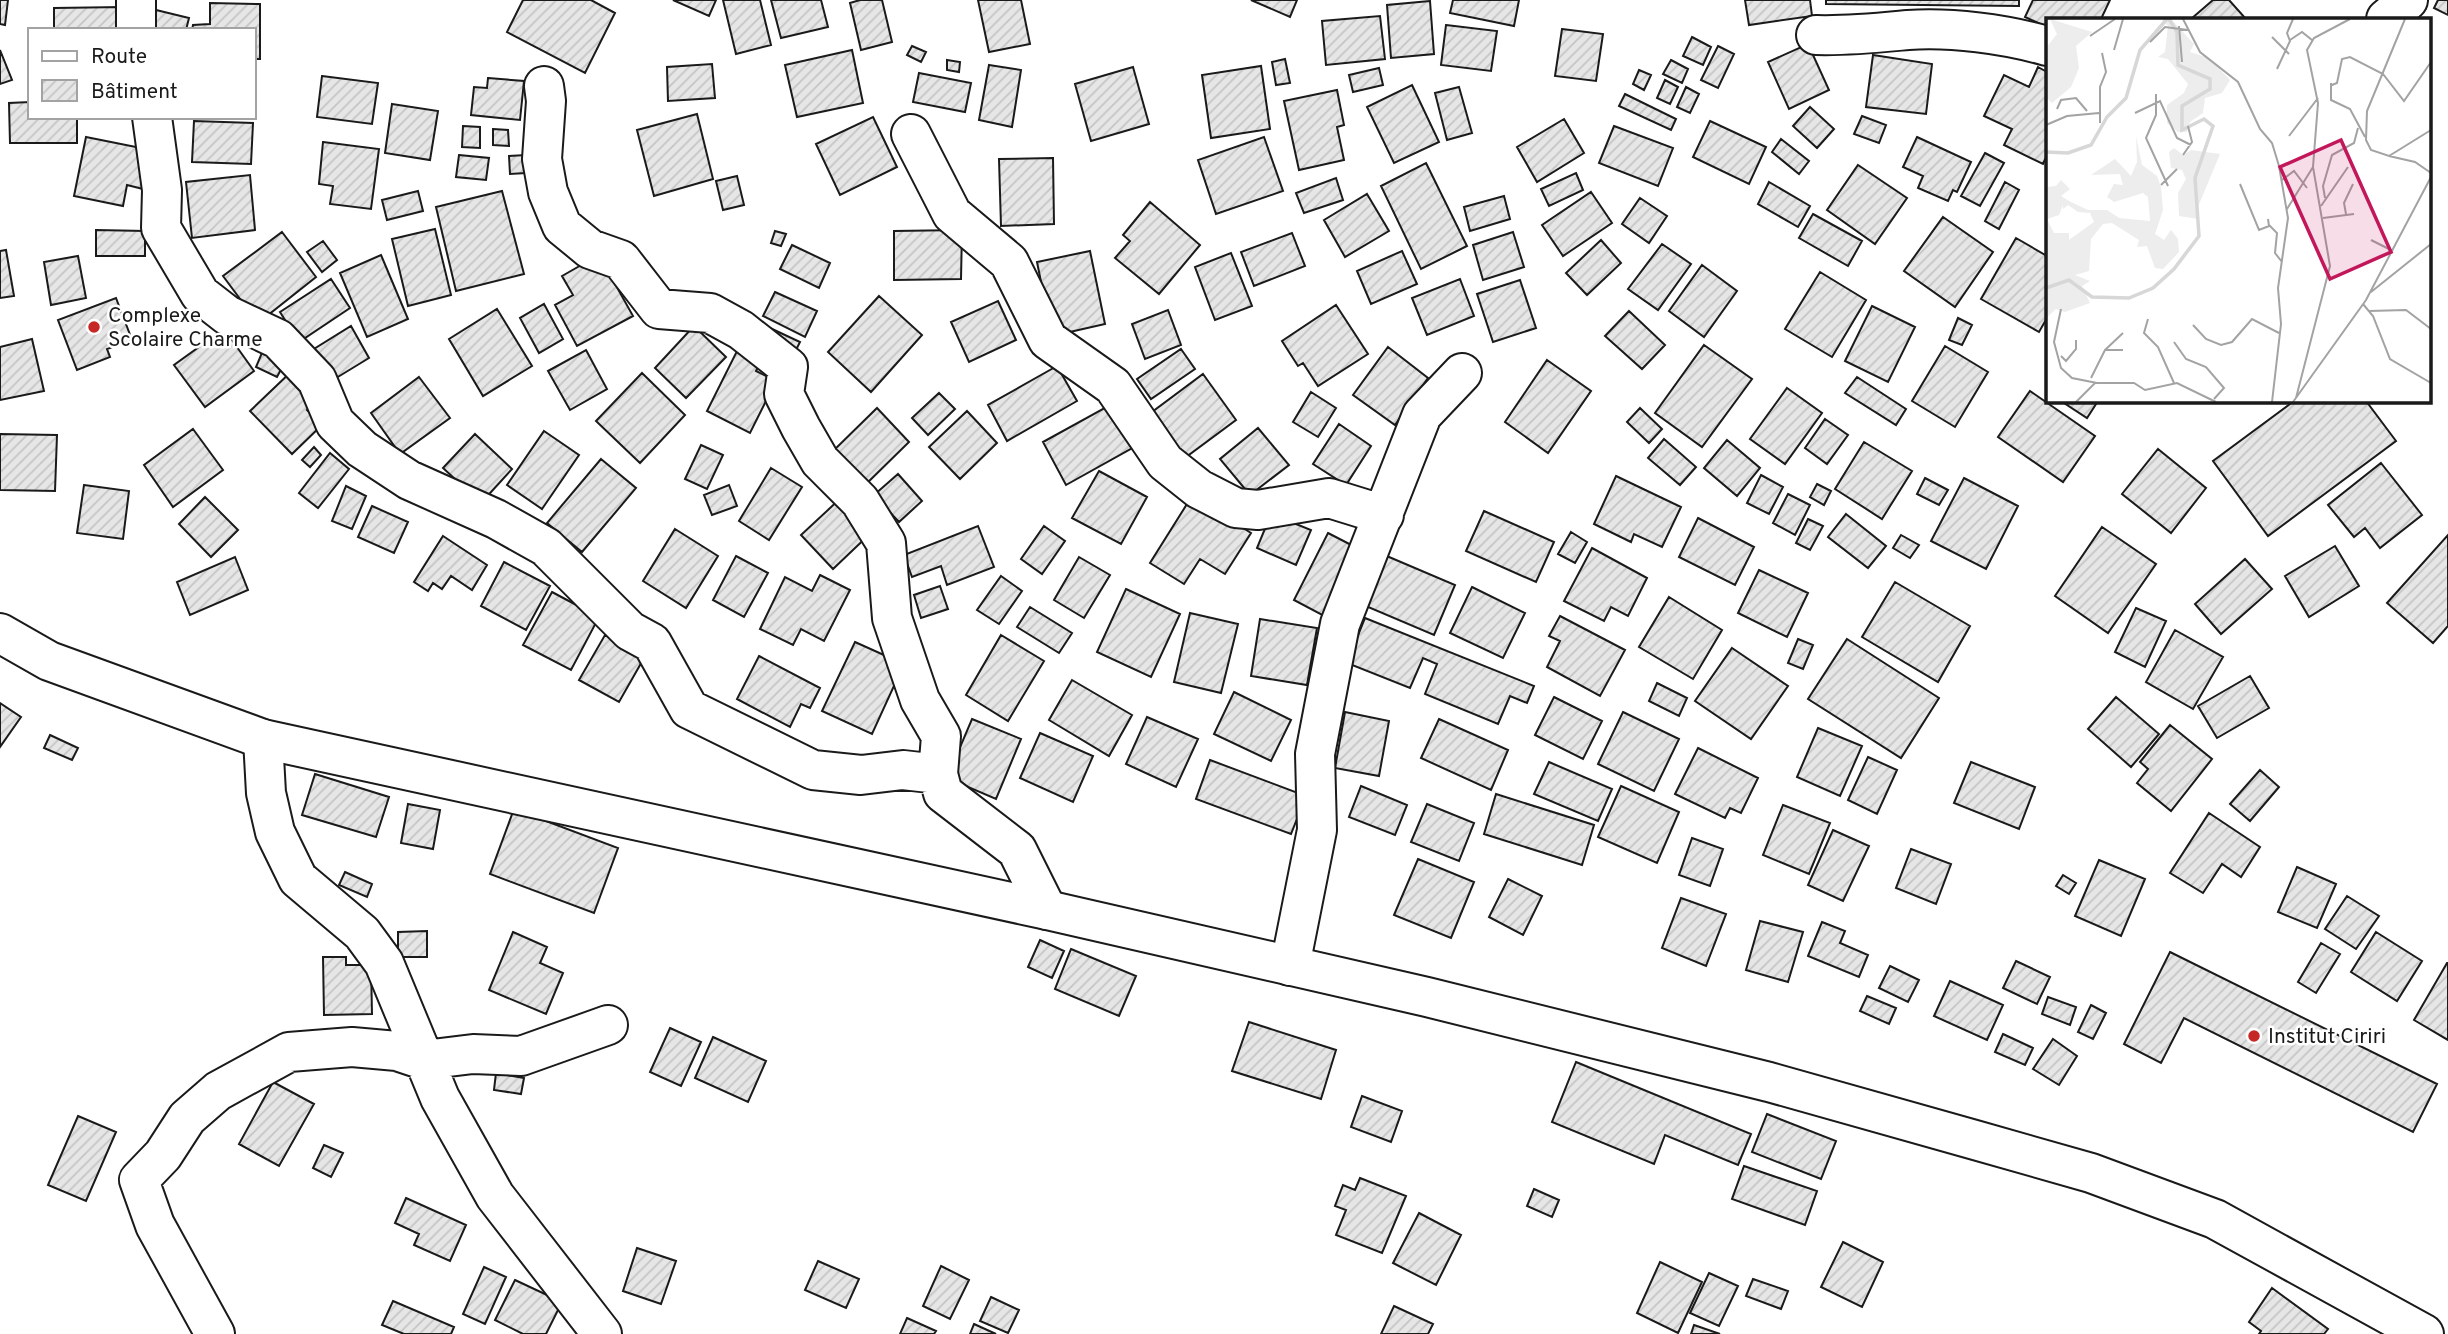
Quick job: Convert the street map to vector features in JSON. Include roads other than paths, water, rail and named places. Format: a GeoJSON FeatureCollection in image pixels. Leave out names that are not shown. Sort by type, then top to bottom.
{"type":"FeatureCollection","features":[{"type":"Feature","properties":{"kind":"street"},"geometry":{"type":"LineString","coordinates":[[136,0],[136,28]]}},
{"type":"Feature","properties":{"kind":"street"},"geometry":{"type":"LineString","coordinates":[[2387,18],[2409,0]]}},
{"type":"Feature","properties":{"kind":"street"},"geometry":{"type":"LineString","coordinates":[[1816,35],[1863,37],[1910,30],[1977,34],[2046,46]]}},
{"type":"Feature","properties":{"kind":"street"},"geometry":{"type":"LineString","coordinates":[[544,86],[546,101],[542,159],[548,192],[562,226],[590,248],[621,260],[659,309],[710,313],[741,330],[788,367],[784,394],[800,428],[820,461],[860,501],[887,543],[892,618],[919,700],[941,736],[938,774],[943,793],[1017,850],[1047,910]]}},
{"type":"Feature","properties":{"kind":"street"},"geometry":{"type":"LineString","coordinates":[[152,119],[162,190],[161,228],[200,294],[228,316],[278,339],[317,380],[335,422],[362,449],[409,480],[496,519],[545,547],[630,631],[652,643],[689,709],[813,770],[861,775],[903,770],[938,774]]}},
{"type":"Feature","properties":{"kind":"street"},"geometry":{"type":"LineString","coordinates":[[911,134],[952,214],[1009,262],[1048,340],[1114,386],[1165,463],[1199,489],[1237,508],[1258,510],[1329,498],[1384,515]]}},
{"type":"Feature","properties":{"kind":"street"},"geometry":{"type":"LineString","coordinates":[[1290,966],[1317,830],[1315,754],[1340,624],[1422,415],[1462,373]]}},
{"type":"Feature","properties":{"kind":"street"},"geometry":{"type":"LineString","coordinates":[[0,633],[49,661],[263,739],[1047,910],[1290,966],[1769,1082],[2091,1174],[2215,1219],[2424,1334]]}},
{"type":"Feature","properties":{"kind":"street"},"geometry":{"type":"LineString","coordinates":[[263,739],[266,793],[275,832],[298,879],[362,933],[384,963],[424,1060],[495,1196],[601,1334]]}},
{"type":"Feature","properties":{"kind":"street"},"geometry":{"type":"LineString","coordinates":[[215,1334],[155,1225],[139,1180],[163,1155],[187,1118],[218,1091],[289,1052],[352,1047],[397,1051],[424,1060],[473,1054],[521,1056],[608,1025]]}},
{"type":"Feature","properties":{"kind":"place","name":"Complexe Scolaire Charme"},"geometry":{"type":"Point","coordinates":[94,327]}},
{"type":"Feature","properties":{"kind":"place","name":"Institut Ciriri"},"geometry":{"type":"Point","coordinates":[2254,1036]}}]}
